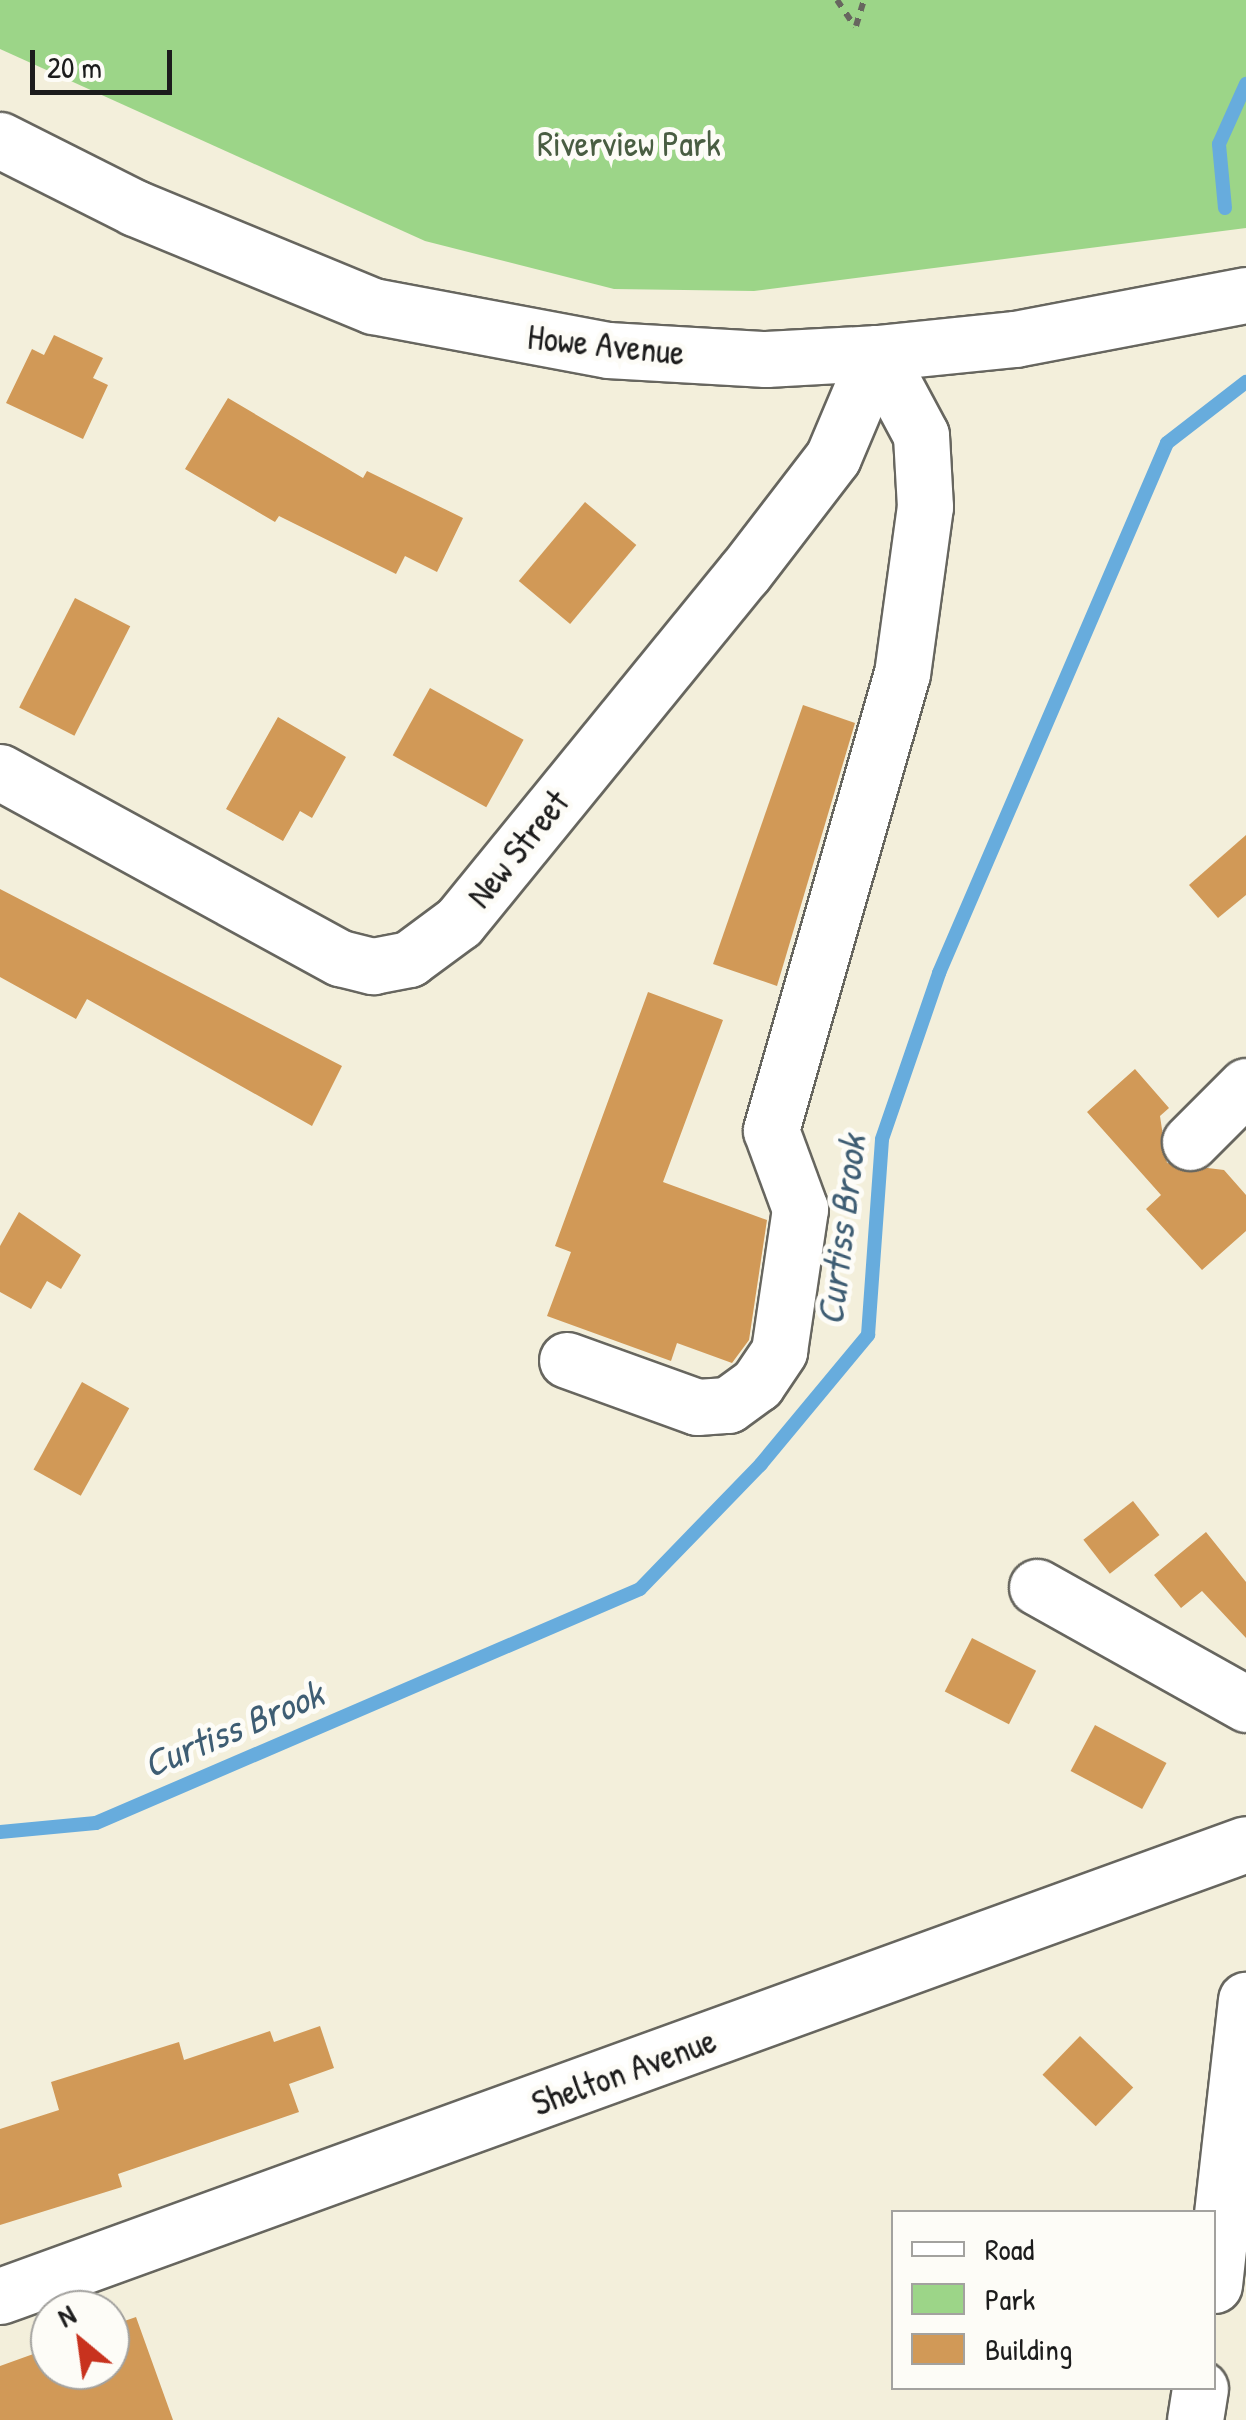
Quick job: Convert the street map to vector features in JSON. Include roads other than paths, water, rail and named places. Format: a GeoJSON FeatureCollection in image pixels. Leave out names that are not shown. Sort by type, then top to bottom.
{"type":"FeatureCollection","features":[{"type":"Feature","properties":{"kind":"main road","name":"Howe Avenue"},"geometry":{"type":"LineString","coordinates":[[0,140],[135,208],[373,306],[608,350],[766,359],[878,353],[1015,339],[1246,296]]}},
{"type":"Feature","properties":{"kind":"main road","name":"New Street"},"geometry":{"type":"LineString","coordinates":[[0,772],[340,958],[373,966],[409,959],[458,922],[744,574],[834,456],[878,353]]}},
{"type":"Feature","properties":{"kind":"main road"},"geometry":{"type":"LineString","coordinates":[[566,1360],[697,1407],[728,1405],[758,1384],[778,1351],[800,1209],[770,1130],[902,674],[925,507],[921,435],[878,353]]}},
{"type":"Feature","properties":{"kind":"main road"},"geometry":{"type":"LineString","coordinates":[[1190,1142],[1246,1086]]}},
{"type":"Feature","properties":{"kind":"main road"},"geometry":{"type":"LineString","coordinates":[[1037,1586],[1246,1704]]}},
{"type":"Feature","properties":{"kind":"main road","name":"Shelton Avenue"},"geometry":{"type":"LineString","coordinates":[[0,2296],[1246,1844]]}},
{"type":"Feature","properties":{"kind":"main road"},"geometry":{"type":"LineString","coordinates":[[1216,2268],[1245,2014]]}},
{"type":"Feature","properties":{"kind":"main road"},"geometry":{"type":"LineString","coordinates":[[1195,2420],[1200,2390]]}},
{"type":"Feature","properties":{"kind":"waterway","name":"Curtiss Brook"},"geometry":{"type":"LineString","coordinates":[[1225,208],[1219,144],[1246,84]]}},
{"type":"Feature","properties":{"kind":"waterway","name":"Curtiss Brook"},"geometry":{"type":"LineString","coordinates":[[0,1832],[96,1823],[640,1589],[761,1464],[868,1335],[882,1139],[939,973],[1167,443],[1246,382]]}},
{"type":"Feature","properties":{"kind":"park label","name":"Riverview Park"},"geometry":{"type":"Point","coordinates":[629,144]}}]}
